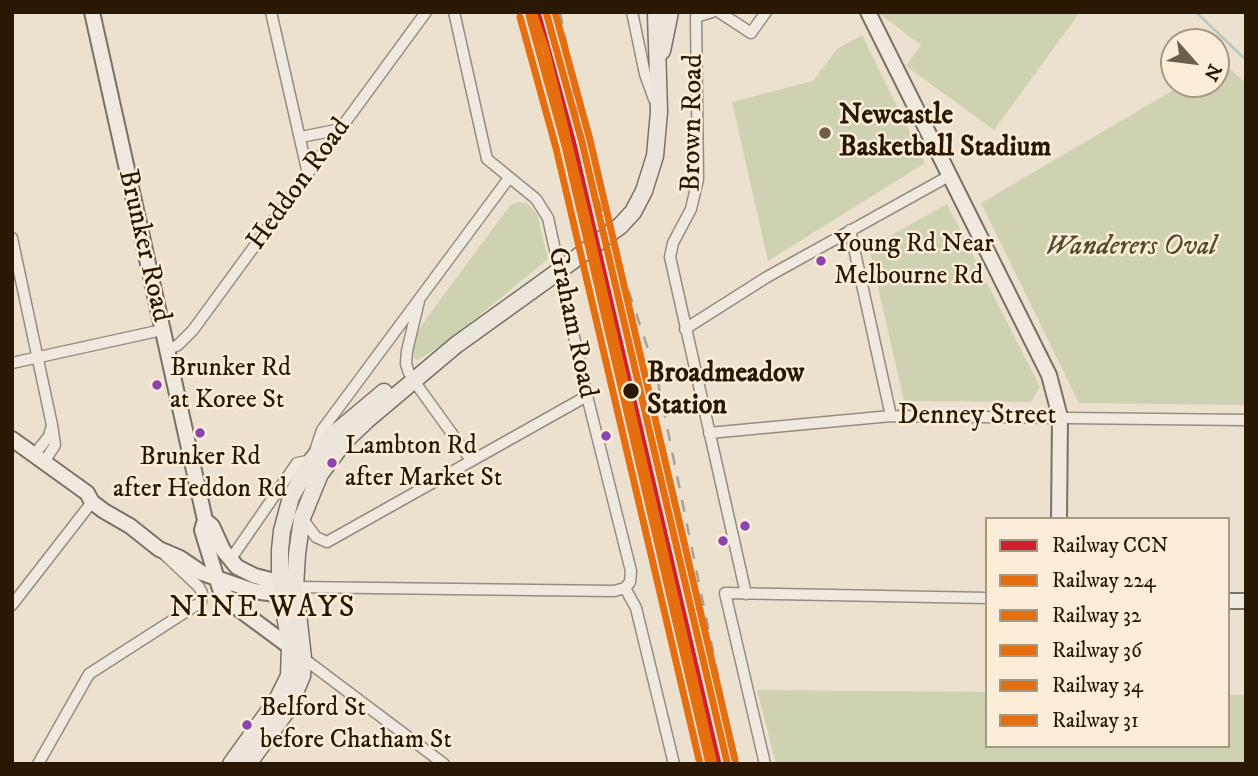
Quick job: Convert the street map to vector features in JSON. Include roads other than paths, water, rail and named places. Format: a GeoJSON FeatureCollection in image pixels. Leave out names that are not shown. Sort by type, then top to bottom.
{"type":"FeatureCollection","features":[{"type":"Feature","properties":{"kind":"main road"},"geometry":{"type":"LineString","coordinates":[[248,764],[288,709],[302,676],[303,658],[280,550],[284,520],[291,498],[312,460],[352,417],[545,281],[620,226],[633,212],[649,180],[657,144],[659,112],[656,12]]}},
{"type":"Feature","properties":{"kind":"main road"},"geometry":{"type":"LineString","coordinates":[[658,66],[670,12]]}},
{"type":"Feature","properties":{"kind":"main road"},"geometry":{"type":"LineString","coordinates":[[231,764],[285,688],[289,676],[286,588],[298,545],[302,518],[314,486],[334,454],[412,377]]}},
{"type":"Feature","properties":{"kind":"street","name":"Brunker Road"},"geometry":{"type":"LineString","coordinates":[[92,12],[205,520],[202,530],[220,589],[228,600],[290,647]]}},
{"type":"Feature","properties":{"kind":"street"},"geometry":{"type":"LineString","coordinates":[[271,12],[308,174]]}},
{"type":"Feature","properties":{"kind":"street","name":"Heddon Road"},"geometry":{"type":"LineString","coordinates":[[167,350],[178,345],[193,330],[426,12]]}},
{"type":"Feature","properties":{"kind":"street","name":"Graham Road"},"geometry":{"type":"LineString","coordinates":[[454,12],[486,159],[536,199],[547,215],[587,396],[631,571],[630,582],[625,588],[636,608],[674,764]]}},
{"type":"Feature","properties":{"kind":"street","name":"Brown Road"},"geometry":{"type":"LineString","coordinates":[[632,12],[645,74],[659,112]]}},
{"type":"Feature","properties":{"kind":"street","name":"Brown Road"},"geometry":{"type":"LineString","coordinates":[[712,12],[696,17],[698,179],[691,209],[673,243],[670,257],[746,594]]}},
{"type":"Feature","properties":{"kind":"street"},"geometry":{"type":"LineString","coordinates":[[719,12],[751,33],[766,12]]}},
{"type":"Feature","properties":{"kind":"street"},"geometry":{"type":"LineString","coordinates":[[868,12],[1053,386],[1060,417],[1059,517]]}},
{"type":"Feature","properties":{"kind":"street"},"geometry":{"type":"LineString","coordinates":[[301,136],[341,129]]}},
{"type":"Feature","properties":{"kind":"street"},"geometry":{"type":"LineString","coordinates":[[685,329],[766,277],[949,176]]}},
{"type":"Feature","properties":{"kind":"street"},"geometry":{"type":"LineString","coordinates":[[286,588],[247,573],[230,560],[297,463],[312,460],[322,430],[509,178]]}},
{"type":"Feature","properties":{"kind":"street"},"geometry":{"type":"LineString","coordinates":[[850,230],[891,416]]}},
{"type":"Feature","properties":{"kind":"street"},"geometry":{"type":"LineString","coordinates":[[12,237],[52,425],[39,459]]}},
{"type":"Feature","properties":{"kind":"street"},"geometry":{"type":"LineString","coordinates":[[420,297],[406,364],[412,377],[471,460]]}},
{"type":"Feature","properties":{"kind":"street"},"geometry":{"type":"LineString","coordinates":[[12,363],[162,330]]}},
{"type":"Feature","properties":{"kind":"street"},"geometry":{"type":"LineString","coordinates":[[302,518],[316,537],[327,542],[587,396]]}},
{"type":"Feature","properties":{"kind":"street","name":"Denney Street"},"geometry":{"type":"LineString","coordinates":[[709,433],[891,416],[1246,420]]}},
{"type":"Feature","properties":{"kind":"street"},"geometry":{"type":"LineString","coordinates":[[12,439],[87,494],[92,502],[130,526],[159,549],[202,593],[201,602],[89,674],[38,764]]}},
{"type":"Feature","properties":{"kind":"street"},"geometry":{"type":"LineString","coordinates":[[12,605],[92,502]]}},
{"type":"Feature","properties":{"kind":"street","name":"Brunker Road"},"geometry":{"type":"LineString","coordinates":[[205,520],[212,526],[218,542],[230,560]]}},
{"type":"Feature","properties":{"kind":"street"},"geometry":{"type":"LineString","coordinates":[[159,549],[180,558],[202,573],[243,588],[614,591],[625,588]]}},
{"type":"Feature","properties":{"kind":"street"},"geometry":{"type":"LineString","coordinates":[[765,764],[725,593],[985,598]]}},
{"type":"Feature","properties":{"kind":"street"},"geometry":{"type":"LineString","coordinates":[[303,658],[443,764]]}},
{"type":"Feature","properties":{"kind":"waterway"},"geometry":{"type":"LineString","coordinates":[[1196,12],[1246,60]]}},
{"type":"Feature","properties":{"kind":"railway"},"geometry":{"type":"LineString","coordinates":[[560,12],[576,109],[594,187],[656,373],[736,764]]}},
{"type":"Feature","properties":{"kind":"rail line","name":"CCN"},"geometry":{"type":"LineString","coordinates":[[537,12],[573,144],[718,764]]}},
{"type":"Feature","properties":{"kind":"rail line","name":"32"},"geometry":{"type":"LineString","coordinates":[[546,12],[582,142],[727,762]]}},
{"type":"Feature","properties":{"kind":"rail line","name":"34"},"geometry":{"type":"LineString","coordinates":[[555,12],[590,140],[735,760]]}},
{"type":"Feature","properties":{"kind":"rail line","name":"224"},"geometry":{"type":"LineString","coordinates":[[529,15],[565,146],[709,764]]}},
{"type":"Feature","properties":{"kind":"rail line","name":"31"},"geometry":{"type":"LineString","coordinates":[[534,15],[546,50],[587,219],[714,764]]}},
{"type":"Feature","properties":{"kind":"rail line","name":"36"},"geometry":{"type":"LineString","coordinates":[[520,17],[556,148],[700,764]]}},
{"type":"Feature","properties":{"kind":"place","name":"Newcastle Basketball Stadium"},"geometry":{"type":"Point","coordinates":[825,133]}},
{"type":"Feature","properties":{"kind":"place","name":"Young Rd Near Melbourne Rd"},"geometry":{"type":"Point","coordinates":[821,261]}},
{"type":"Feature","properties":{"kind":"place","name":"Brunker Rd at Koree St"},"geometry":{"type":"Point","coordinates":[157,385]}},
{"type":"Feature","properties":{"kind":"place","name":"Broadmeadow Station"},"geometry":{"type":"Point","coordinates":[631,391]}},
{"type":"Feature","properties":{"kind":"place","name":"Brunker Rd after Heddon Rd"},"geometry":{"type":"Point","coordinates":[200,433]}},
{"type":"Feature","properties":{"kind":"place","name":"Lambton Rd after Market St"},"geometry":{"type":"Point","coordinates":[332,463]}},
{"type":"Feature","properties":{"kind":"place","name":"Belford St before Chatham St"},"geometry":{"type":"Point","coordinates":[247,725]}},
{"type":"Feature","properties":{"kind":"district","name":"NINE WAYS"},"geometry":{"type":"Point","coordinates":[263,610]}},
{"type":"Feature","properties":{"kind":"park label","name":"Wanderers Oval"},"geometry":{"type":"Point","coordinates":[1131,248]}}]}
